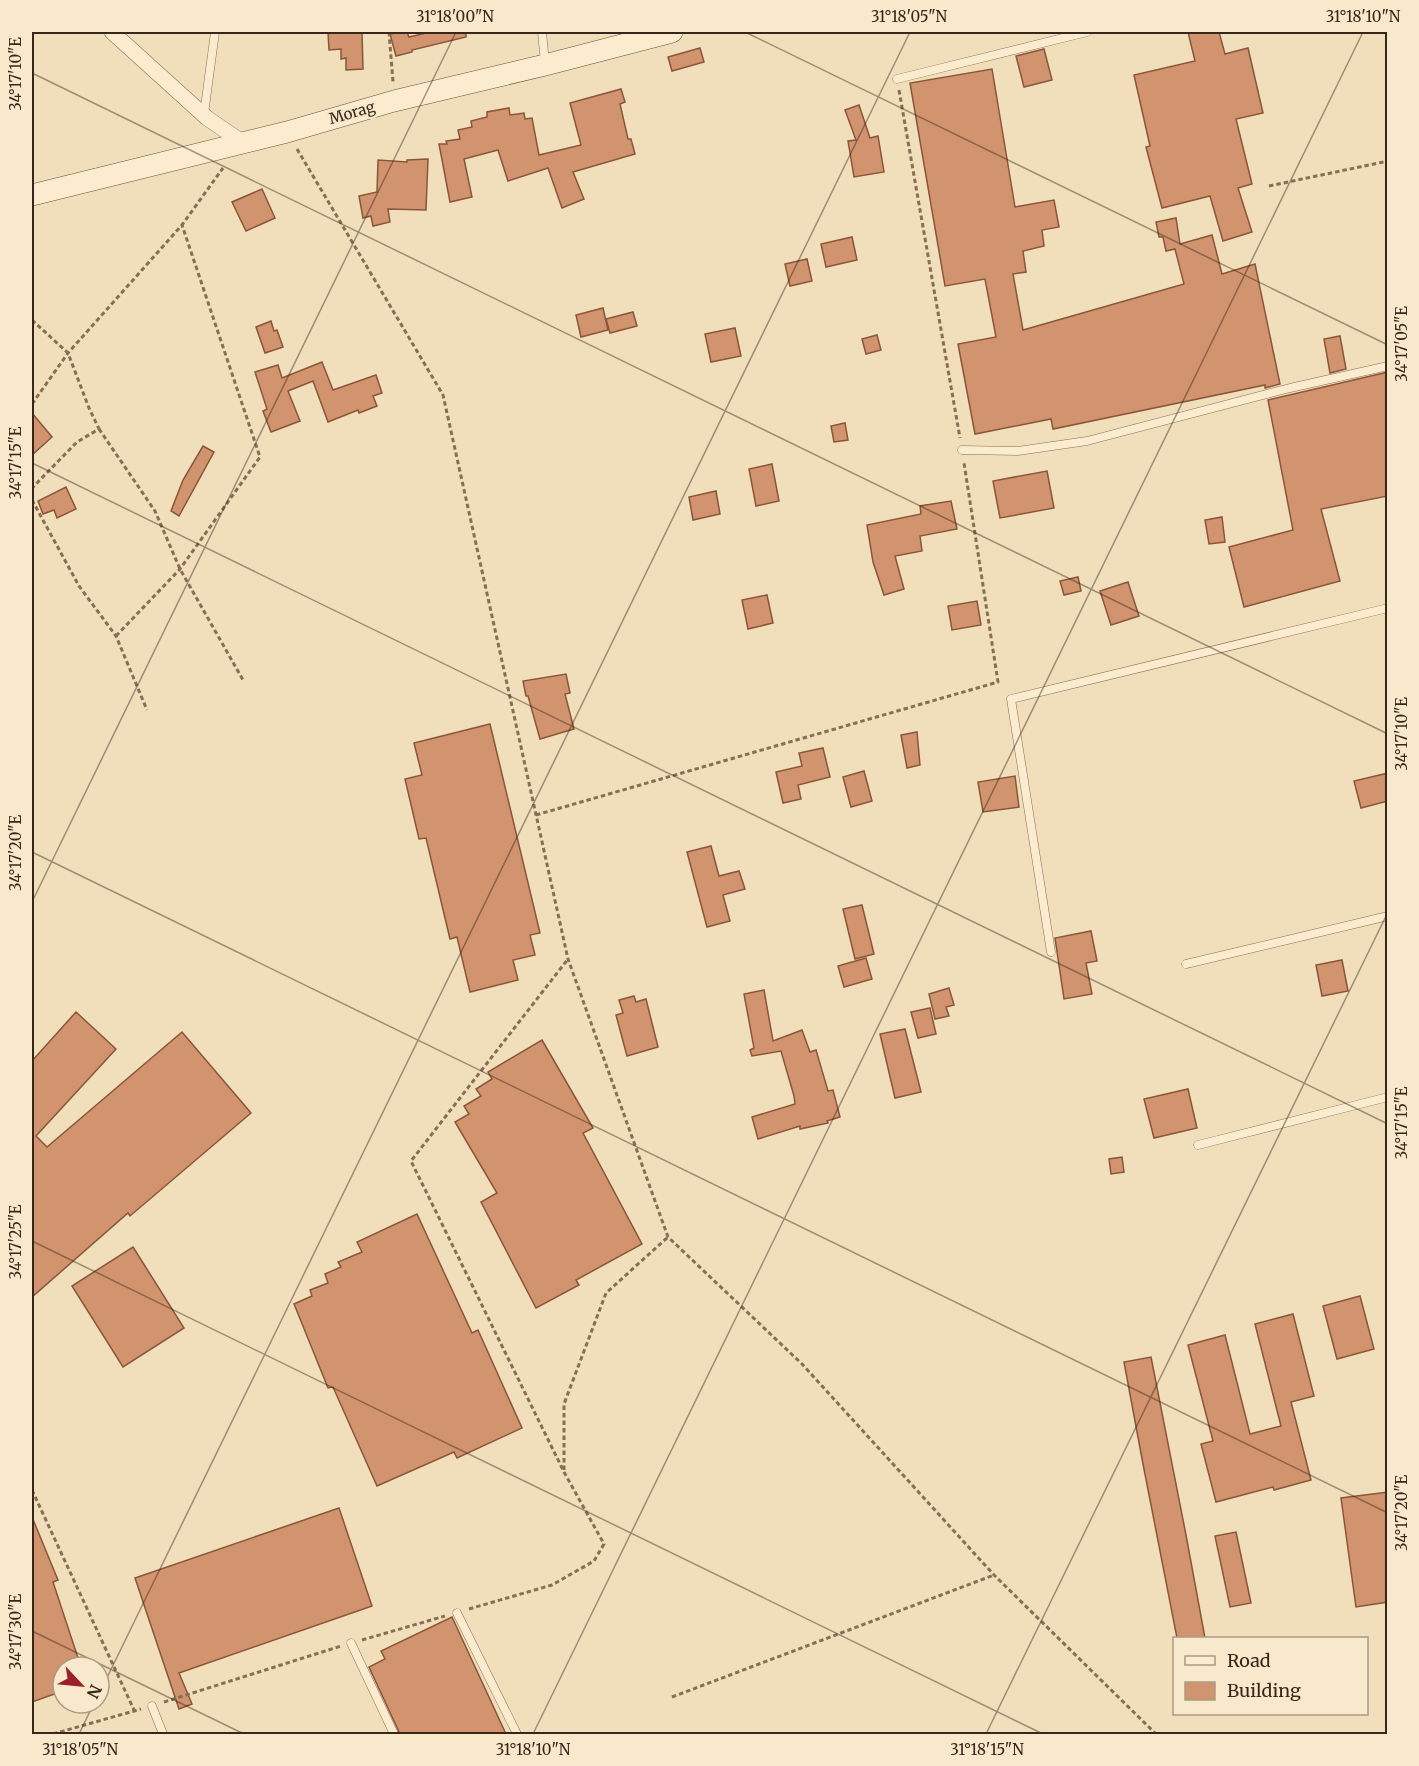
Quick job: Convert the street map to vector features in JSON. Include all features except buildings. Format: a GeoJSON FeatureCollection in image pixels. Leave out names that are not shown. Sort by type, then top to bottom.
{"type":"FeatureCollection","features":[{"type":"Feature","properties":{"kind":"main road","name":"Morag"},"geometry":{"type":"LineString","coordinates":[[32,195],[287,132],[394,101],[672,32]]}},
{"type":"Feature","properties":{"kind":"street"},"geometry":{"type":"LineString","coordinates":[[112,32],[204,115],[242,142]]}},
{"type":"Feature","properties":{"kind":"lane"},"geometry":{"type":"LineString","coordinates":[[204,115],[215,32]]}},
{"type":"Feature","properties":{"kind":"lane"},"geometry":{"type":"LineString","coordinates":[[542,32],[545,65]]}},
{"type":"Feature","properties":{"kind":"lane"},"geometry":{"type":"LineString","coordinates":[[897,79],[1087,32]]}},
{"type":"Feature","properties":{"kind":"lane"},"geometry":{"type":"LineString","coordinates":[[962,450],[1018,451],[1086,441],[1290,388],[1388,366]]}},
{"type":"Feature","properties":{"kind":"lane"},"geometry":{"type":"LineString","coordinates":[[1051,952],[1011,699],[1388,608]]}},
{"type":"Feature","properties":{"kind":"lane"},"geometry":{"type":"LineString","coordinates":[[1186,964],[1388,916]]}},
{"type":"Feature","properties":{"kind":"lane"},"geometry":{"type":"LineString","coordinates":[[1198,1145],[1388,1098]]}},
{"type":"Feature","properties":{"kind":"lane"},"geometry":{"type":"LineString","coordinates":[[457,1613],[517,1734]]}},
{"type":"Feature","properties":{"kind":"lane"},"geometry":{"type":"LineString","coordinates":[[351,1643],[394,1734]]}},
{"type":"Feature","properties":{"kind":"lane"},"geometry":{"type":"LineString","coordinates":[[152,1706],[163,1734]]}},
{"type":"Feature","properties":{"kind":"path"},"geometry":{"type":"LineString","coordinates":[[389,32],[394,101]]}},
{"type":"Feature","properties":{"kind":"path"},"geometry":{"type":"LineString","coordinates":[[536,815],[998,682],[962,450],[897,79]]}},
{"type":"Feature","properties":{"kind":"path"},"geometry":{"type":"LineString","coordinates":[[287,132],[443,395],[568,959],[668,1236],[802,1364],[994,1575],[1156,1734]]}},
{"type":"Feature","properties":{"kind":"path"},"geometry":{"type":"LineString","coordinates":[[32,404],[68,353],[182,225],[242,142]]}},
{"type":"Feature","properties":{"kind":"path"},"geometry":{"type":"LineString","coordinates":[[1269,186],[1388,161]]}},
{"type":"Feature","properties":{"kind":"path"},"geometry":{"type":"LineString","coordinates":[[116,636],[180,569],[260,456],[182,225]]}},
{"type":"Feature","properties":{"kind":"path"},"geometry":{"type":"LineString","coordinates":[[32,320],[68,353],[99,429],[155,511],[180,569],[243,680]]}},
{"type":"Feature","properties":{"kind":"path"},"geometry":{"type":"LineString","coordinates":[[32,488],[77,442],[99,429]]}},
{"type":"Feature","properties":{"kind":"path"},"geometry":{"type":"LineString","coordinates":[[32,500],[78,586],[116,636],[147,710]]}},
{"type":"Feature","properties":{"kind":"path"},"geometry":{"type":"LineString","coordinates":[[53,1734],[152,1706],[351,1643],[552,1585],[594,1561],[604,1544],[564,1472],[411,1161],[568,959]]}},
{"type":"Feature","properties":{"kind":"path"},"geometry":{"type":"LineString","coordinates":[[564,1472],[564,1404],[606,1293],[668,1236]]}},
{"type":"Feature","properties":{"kind":"path"},"geometry":{"type":"LineString","coordinates":[[32,1490],[134,1710]]}},
{"type":"Feature","properties":{"kind":"path"},"geometry":{"type":"LineString","coordinates":[[672,1697],[994,1575]]}}]}
